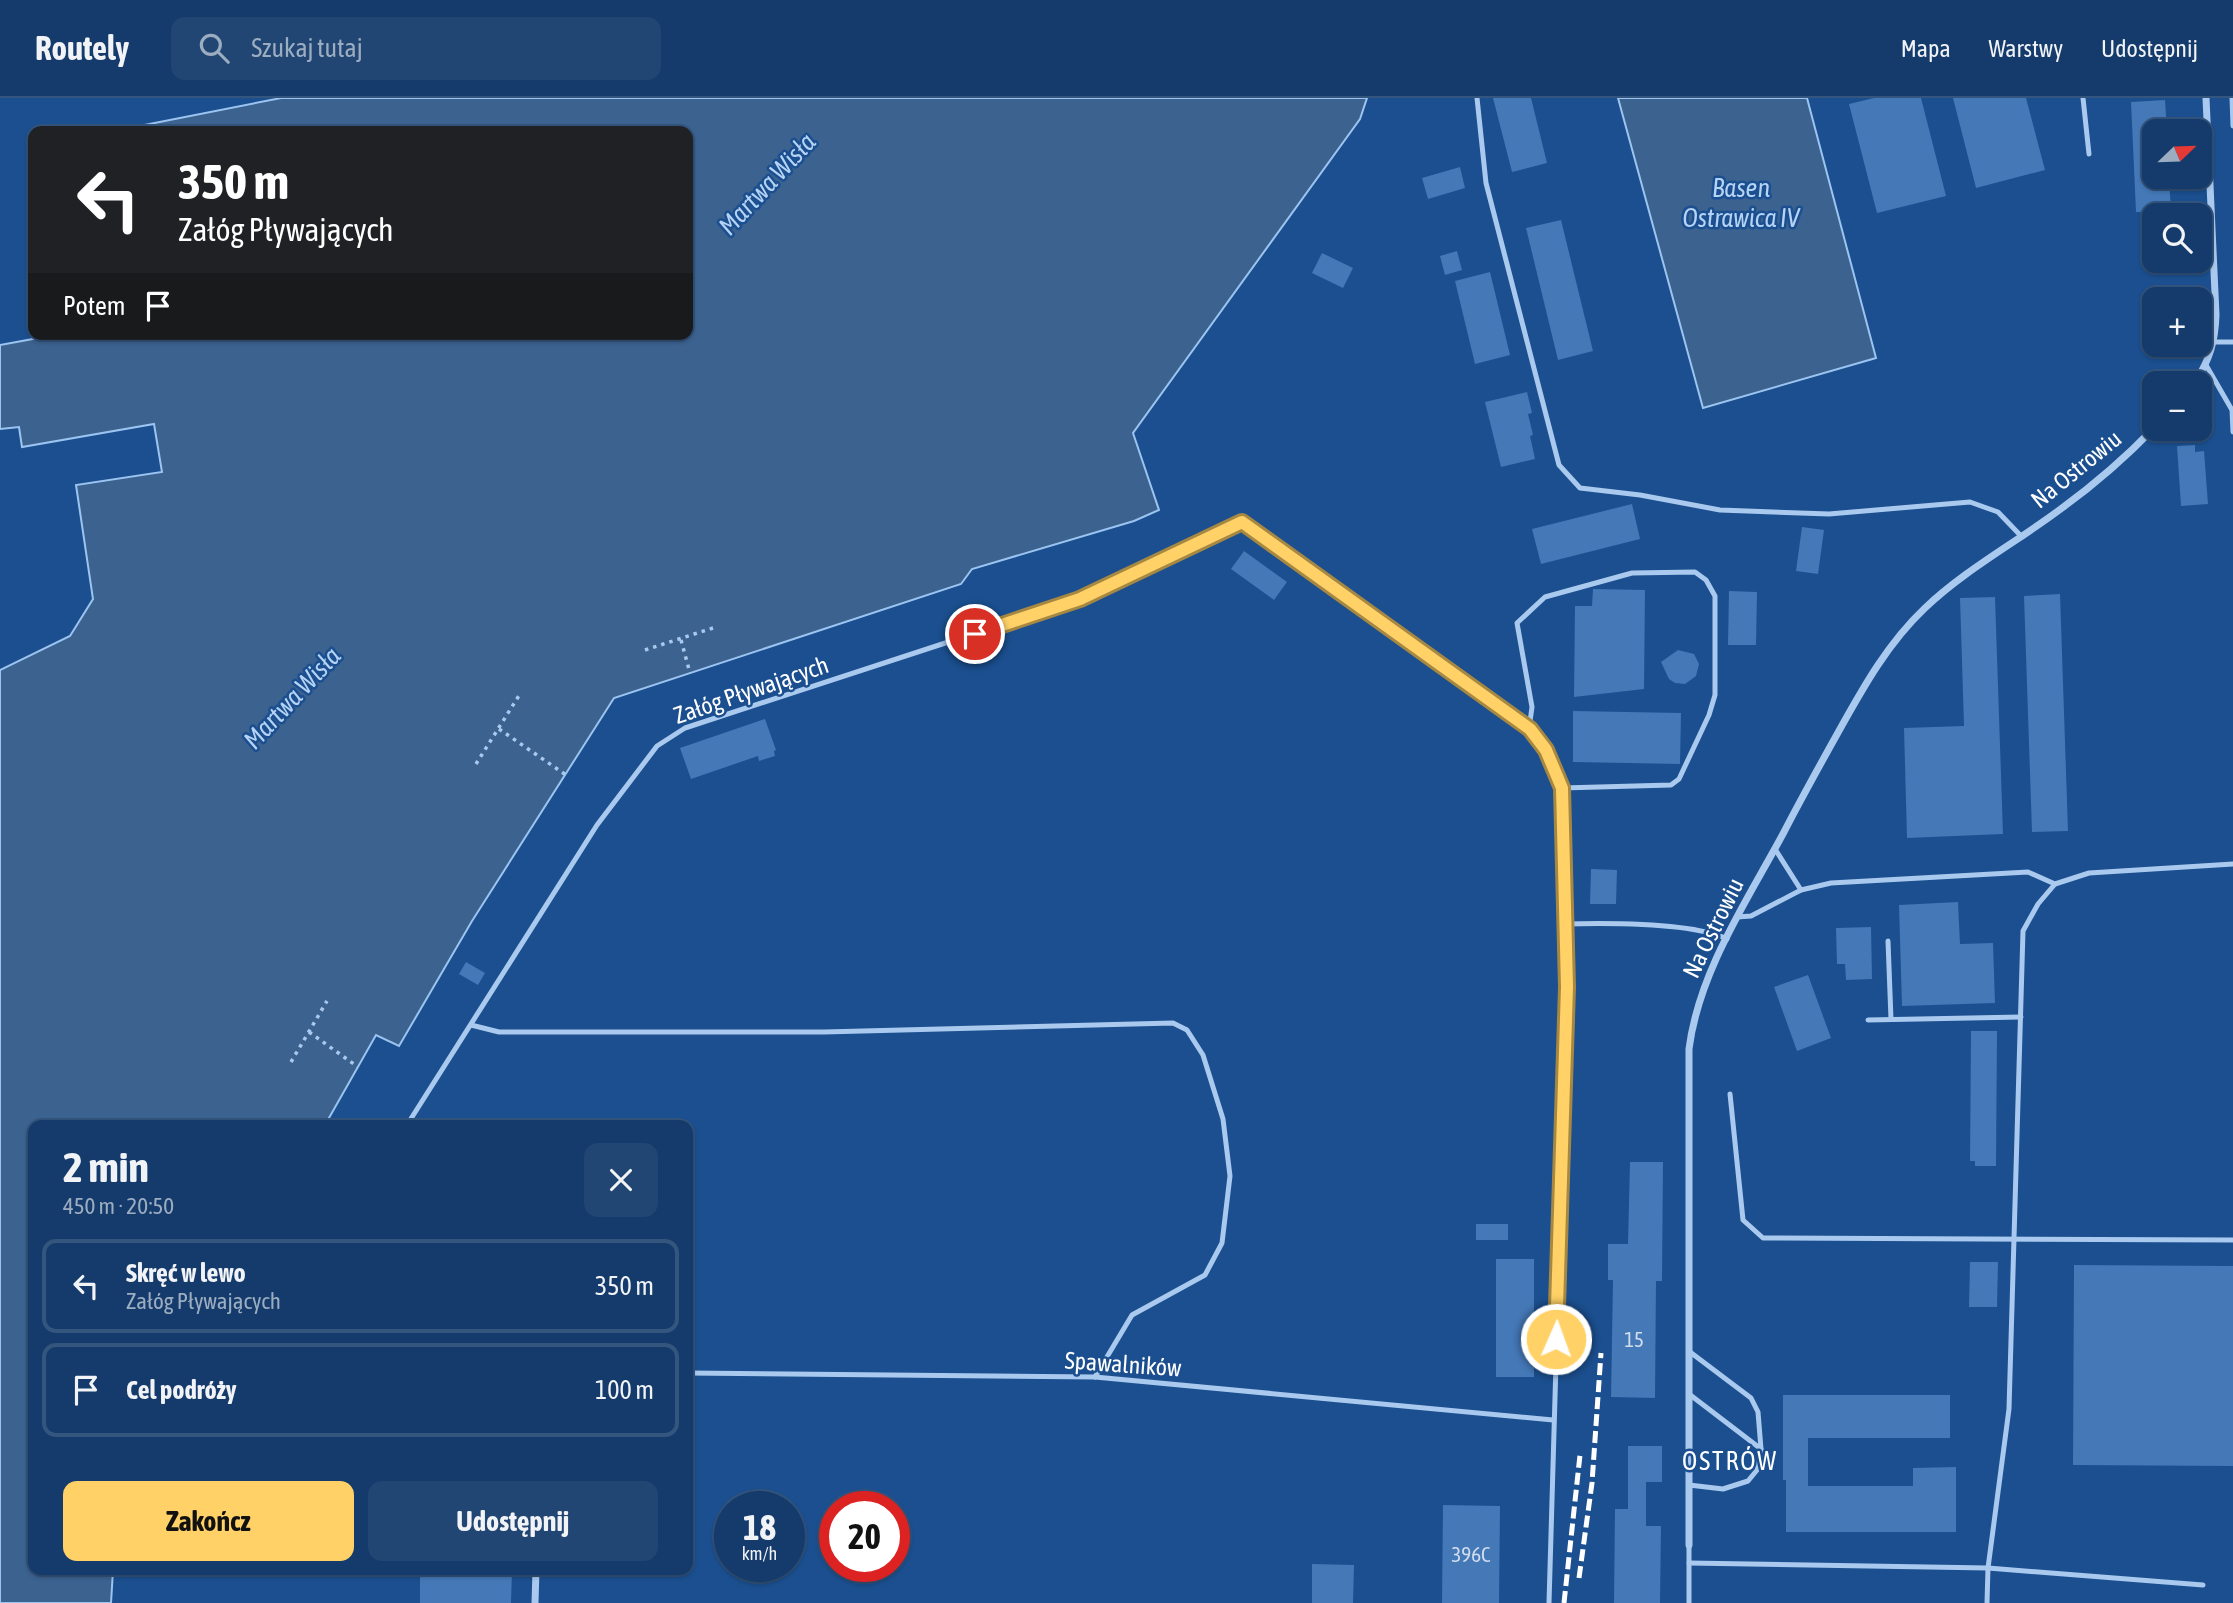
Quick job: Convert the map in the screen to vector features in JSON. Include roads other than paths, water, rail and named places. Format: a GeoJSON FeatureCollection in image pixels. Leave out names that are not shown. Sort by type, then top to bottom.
{"type":"FeatureCollection","features":[{"type":"Feature","properties":{"kind":"street"},"geometry":{"type":"LineString","coordinates":[[2202,371],[2215,342],[2216,315],[2206,98]]}},
{"type":"Feature","properties":{"kind":"street","name":"Na Ostrowiu"},"geometry":{"type":"LineString","coordinates":[[1689,1545],[1689,1049],[1692,1021],[1712,969],[1737,917],[1869,678],[1888,649],[1925,608],[1980,564],[2078,496],[2142,439]]}},
{"type":"Feature","properties":{"kind":"street"},"geometry":{"type":"LineString","coordinates":[[535,1603],[536,1575]]}},
{"type":"Feature","properties":{"kind":"lane"},"geometry":{"type":"LineString","coordinates":[[1478,98],[1486,183],[1559,465],[1580,488],[1640,495],[1720,510],[1829,514],[1970,502],[1998,512],[2021,536]]}},
{"type":"Feature","properties":{"kind":"lane"},"geometry":{"type":"LineString","coordinates":[[2083,98],[2089,154]]}},
{"type":"Feature","properties":{"kind":"lane"},"geometry":{"type":"LineString","coordinates":[[2231,98],[2233,126]]}},
{"type":"Feature","properties":{"kind":"lane"},"geometry":{"type":"LineString","coordinates":[[2215,342],[2233,342]]}},
{"type":"Feature","properties":{"kind":"lane"},"geometry":{"type":"LineString","coordinates":[[2206,365],[2232,410],[2233,432]]}},
{"type":"Feature","properties":{"kind":"lane","name":"Załóg Pływających"},"geometry":{"type":"LineString","coordinates":[[410,1120],[597,825],[657,746],[685,728],[1080,599],[1242,522],[1530,729]]}},
{"type":"Feature","properties":{"kind":"lane"},"geometry":{"type":"LineString","coordinates":[[1549,1603],[1567,987],[1562,788],[1546,750],[1530,729],[1532,707],[1517,623],[1545,597],[1632,573],[1695,572],[1706,580],[1715,596],[1715,695],[1709,715],[1679,779],[1671,785],[1562,788]]}},
{"type":"Feature","properties":{"kind":"lane"},"geometry":{"type":"LineString","coordinates":[[1775,849],[1801,891]]}},
{"type":"Feature","properties":{"kind":"lane"},"geometry":{"type":"LineString","coordinates":[[1987,1603],[1988,1568],[2009,1409],[2023,931],[2038,904],[2055,884],[2089,873],[2233,864]]}},
{"type":"Feature","properties":{"kind":"lane"},"geometry":{"type":"LineString","coordinates":[[1737,917],[1751,916],[1801,891],[1831,883],[2028,872],[2055,884]]}},
{"type":"Feature","properties":{"kind":"lane"},"geometry":{"type":"LineString","coordinates":[[1565,924],[1609,923],[1711,931],[1727,939]]}},
{"type":"Feature","properties":{"kind":"lane"},"geometry":{"type":"LineString","coordinates":[[1888,941],[1891,1019]]}},
{"type":"Feature","properties":{"kind":"lane"},"geometry":{"type":"LineString","coordinates":[[1868,1020],[2021,1017]]}},
{"type":"Feature","properties":{"kind":"lane"},"geometry":{"type":"LineString","coordinates":[[471,1025],[499,1032],[837,1032],[1173,1023],[1187,1030],[1203,1055],[1223,1119],[1230,1176],[1222,1243],[1205,1275],[1132,1315],[1096,1377]]}},
{"type":"Feature","properties":{"kind":"lane"},"geometry":{"type":"LineString","coordinates":[[1730,1094],[1743,1220],[1763,1238],[2233,1240]]}},
{"type":"Feature","properties":{"kind":"lane"},"geometry":{"type":"LineString","coordinates":[[1689,1352],[1752,1398],[1758,1412],[1761,1449],[1757,1470],[1748,1481],[1723,1489],[1689,1485]]}},
{"type":"Feature","properties":{"kind":"lane","name":"Spawalników"},"geometry":{"type":"LineString","coordinates":[[693,1373],[1096,1377],[1553,1420]]}},
{"type":"Feature","properties":{"kind":"lane"},"geometry":{"type":"LineString","coordinates":[[1689,1394],[1761,1449]]}},
{"type":"Feature","properties":{"kind":"lane","name":"Na Ostrowiu"},"geometry":{"type":"LineString","coordinates":[[1689,1545],[1689,1603]]}},
{"type":"Feature","properties":{"kind":"lane"},"geometry":{"type":"LineString","coordinates":[[1689,1563],[1988,1568],[2203,1585]]}},
{"type":"Feature","properties":{"kind":"water","name":"Martwa Wisła"},"geometry":{"type":"Polygon","coordinates":[[[281,98],[1367,98],[1360,119],[1133,433],[1159,510],[1134,521],[972,569],[961,584],[614,698],[472,921],[399,1046],[376,1035],[328,1120],[28,1120],[28,1575],[113,1575],[111,1603],[0,1603],[0,670],[70,636],[93,599],[76,485],[162,472],[154,424],[22,447],[19,427],[0,429],[0,345],[28,340],[693,340],[693,126],[139,126],[281,98]]]}},
{"type":"Feature","properties":{"kind":"water","name":"Basen Ostrawica IV"},"geometry":{"type":"Polygon","coordinates":[[[1618,98],[1807,98],[1876,358],[1703,408],[1618,98]]]}},
{"type":"Feature","properties":{"kind":"railway"},"geometry":{"type":"LineString","coordinates":[[1579,1578],[1592,1483],[1601,1353]]}},
{"type":"Feature","properties":{"kind":"railway"},"geometry":{"type":"LineString","coordinates":[[1564,1603],[1580,1455]]}},
{"type":"Feature","properties":{"kind":"district","name":"OSTRÓW"},"geometry":{"type":"Point","coordinates":[1730,1461]}}]}
